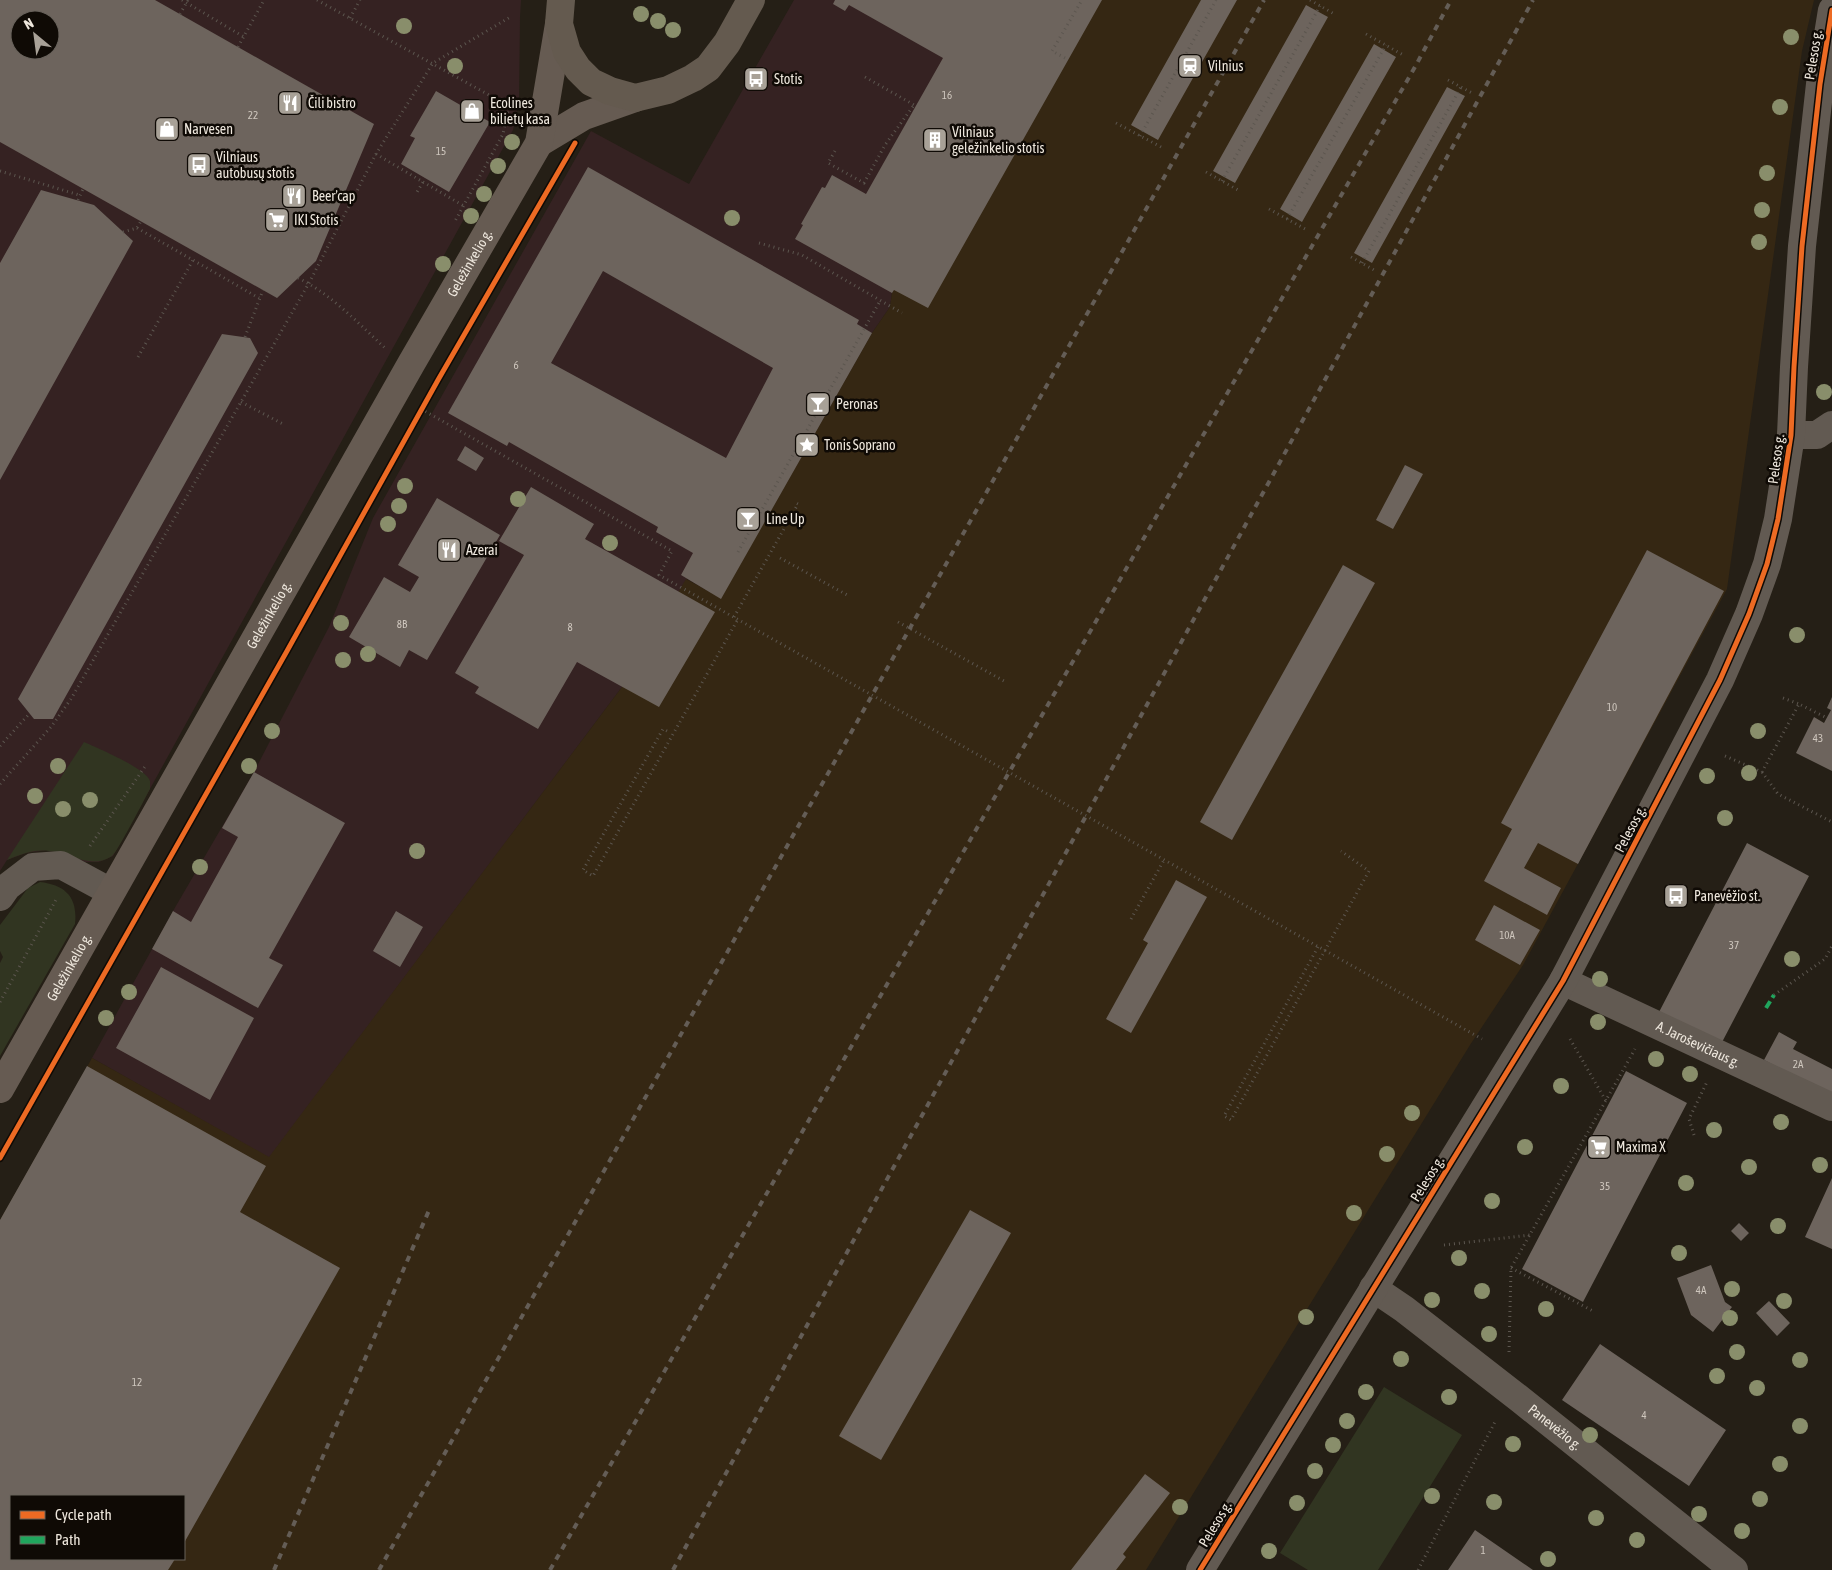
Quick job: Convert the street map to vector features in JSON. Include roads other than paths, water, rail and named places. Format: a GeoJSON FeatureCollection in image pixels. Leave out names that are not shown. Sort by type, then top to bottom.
{"type":"FeatureCollection","features":[{"type":"Feature","properties":{"kind":"main road","name":"Geležinkelio g."},"geometry":{"type":"LineString","coordinates":[[539,142],[584,116],[635,98],[668,90],[693,78],[708,68],[727,42],[751,0]]}},
{"type":"Feature","properties":{"kind":"main road","name":"Geležinkelio g."},"geometry":{"type":"LineString","coordinates":[[560,12],[567,52],[578,69],[591,82],[610,91],[635,98]]}},
{"type":"Feature","properties":{"kind":"main road","name":"Geležinkelio g."},"geometry":{"type":"LineString","coordinates":[[0,1089],[539,142],[560,12]]}},
{"type":"Feature","properties":{"kind":"street","name":"Pelesos g."},"geometry":{"type":"LineString","coordinates":[[1200,1570],[1563,981],[1720,680],[1749,614],[1767,564],[1778,519],[1791,435],[1802,246],[1820,84],[1832,10]]}},
{"type":"Feature","properties":{"kind":"street"},"geometry":{"type":"LineString","coordinates":[[1791,435],[1817,435],[1832,426]]}},
{"type":"Feature","properties":{"kind":"street"},"geometry":{"type":"LineString","coordinates":[[0,897],[7,886],[33,867],[61,865],[112,892]]}},
{"type":"Feature","properties":{"kind":"street","name":"A. Jaroševičiaus g."},"geometry":{"type":"LineString","coordinates":[[1563,981],[1832,1107]]}},
{"type":"Feature","properties":{"kind":"street","name":"Panevėžio g."},"geometry":{"type":"LineString","coordinates":[[1373,1288],[1502,1386],[1734,1570]]}},
{"type":"Feature","properties":{"kind":"railway"},"geometry":{"type":"LineString","coordinates":[[379,1570],[1264,0]]}},
{"type":"Feature","properties":{"kind":"railway"},"geometry":{"type":"LineString","coordinates":[[550,1570],[1415,67],[1451,0]]}},
{"type":"Feature","properties":{"kind":"railway"},"geometry":{"type":"LineString","coordinates":[[673,1570],[1533,0]]}},
{"type":"Feature","properties":{"kind":"railway"},"geometry":{"type":"LineString","coordinates":[[274,1570],[430,1208]]}},
{"type":"Feature","properties":{"kind":"place","name":"Vilnius"},"geometry":{"type":"Point","coordinates":[1190,66]}},
{"type":"Feature","properties":{"kind":"place","name":"Stotis"},"geometry":{"type":"Point","coordinates":[756,79]}},
{"type":"Feature","properties":{"kind":"place","name":"Čili bistro"},"geometry":{"type":"Point","coordinates":[290,103]}},
{"type":"Feature","properties":{"kind":"place","name":"Ecolines bilietų kasa"},"geometry":{"type":"Point","coordinates":[472,111]}},
{"type":"Feature","properties":{"kind":"place","name":"Narvesen"},"geometry":{"type":"Point","coordinates":[167,129]}},
{"type":"Feature","properties":{"kind":"place","name":"Vilniaus geležinkelio stotis"},"geometry":{"type":"Point","coordinates":[935,140]}},
{"type":"Feature","properties":{"kind":"place","name":"Vilniaus autobusų stotis"},"geometry":{"type":"Point","coordinates":[199,165]}},
{"type":"Feature","properties":{"kind":"place","name":"Beer'cap"},"geometry":{"type":"Point","coordinates":[294,196]}},
{"type":"Feature","properties":{"kind":"place","name":"IKI Stotis"},"geometry":{"type":"Point","coordinates":[277,220]}},
{"type":"Feature","properties":{"kind":"place","name":"Peronas"},"geometry":{"type":"Point","coordinates":[818,404]}},
{"type":"Feature","properties":{"kind":"place","name":"Tonis Soprano"},"geometry":{"type":"Point","coordinates":[807,445]}},
{"type":"Feature","properties":{"kind":"place","name":"Line Up"},"geometry":{"type":"Point","coordinates":[748,519]}},
{"type":"Feature","properties":{"kind":"place","name":"Azerai"},"geometry":{"type":"Point","coordinates":[449,550]}},
{"type":"Feature","properties":{"kind":"place","name":"Panevėžio st."},"geometry":{"type":"Point","coordinates":[1676,896]}},
{"type":"Feature","properties":{"kind":"place","name":"Maxima X"},"geometry":{"type":"Point","coordinates":[1599,1147]}}]}
